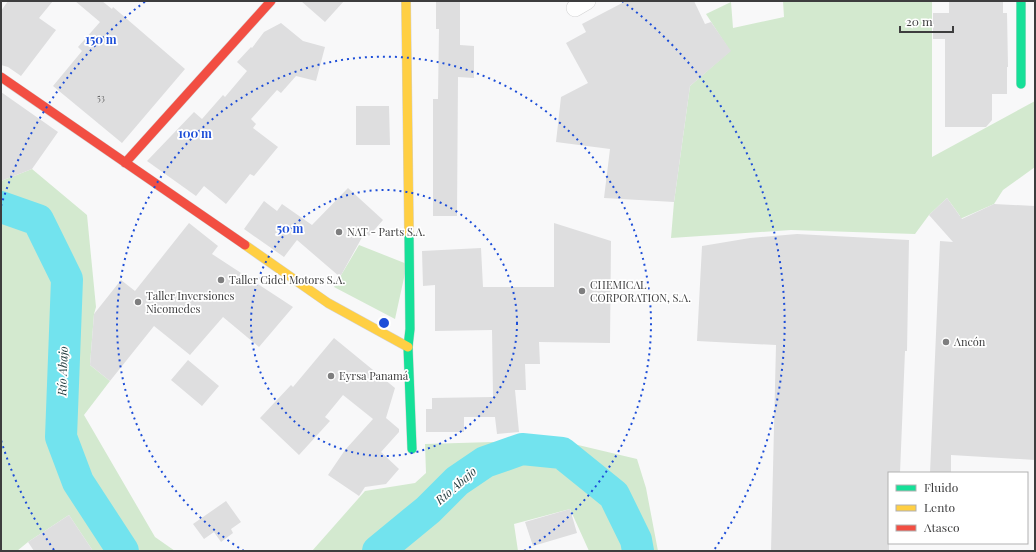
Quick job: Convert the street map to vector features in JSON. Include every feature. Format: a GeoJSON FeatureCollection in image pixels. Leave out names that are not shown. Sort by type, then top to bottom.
{"type":"FeatureCollection","features":[{"type":"Feature","properties":{"kind":"street"},"geometry":{"type":"LineString","coordinates":[[125,162],[271,1]]}},
{"type":"Feature","properties":{"kind":"street"},"geometry":{"type":"LineString","coordinates":[[406,1],[410,329],[408,347],[412,449]]}},
{"type":"Feature","properties":{"kind":"street"},"geometry":{"type":"LineString","coordinates":[[1021,1],[1021,84]]}},
{"type":"Feature","properties":{"kind":"street"},"geometry":{"type":"LineString","coordinates":[[1,77],[328,303],[408,347]]}},
{"type":"Feature","properties":{"kind":"green space"},"geometry":{"type":"Polygon","coordinates":[[[783,1],[932,1],[932,157],[1035,101],[1035,167],[1003,190],[994,204],[960,219],[960,216],[947,198],[929,215],[915,234],[791,230],[671,238],[674,202],[690,86],[730,51],[706,14],[731,2],[733,28],[784,17],[783,1]]]}},
{"type":"Feature","properties":{"kind":"green space"},"geometry":{"type":"Polygon","coordinates":[[[32,169],[87,215],[96,307],[94,314],[90,365],[110,381],[84,415],[155,537],[175,551],[93,551],[69,515],[17,551],[1,551],[1,181],[32,169]]]}},
{"type":"Feature","properties":{"kind":"green space"},"geometry":{"type":"Polygon","coordinates":[[[359,245],[407,264],[395,319],[334,287],[359,245]]]}},
{"type":"Feature","properties":{"kind":"green space"},"geometry":{"type":"Polygon","coordinates":[[[557,440],[637,459],[646,488],[658,551],[589,551],[570,509],[514,524],[518,551],[312,551],[365,491],[415,483],[426,473],[425,444],[557,440]]]}},
{"type":"Feature","properties":{"kind":"building"},"geometry":{"type":"Polygon","coordinates":[[[8,1],[53,1],[39,18],[56,30],[21,76],[8,67],[1,65],[1,11],[8,1]]]}},
{"type":"Feature","properties":{"kind":"building"},"geometry":{"type":"Polygon","coordinates":[[[75,1],[102,1],[112,9],[113,7],[185,69],[122,143],[53,86],[82,51],[78,47],[100,22],[75,1]]]}},
{"type":"Feature","properties":{"kind":"building"},"geometry":{"type":"Polygon","coordinates":[[[301,1],[344,1],[325,22],[301,1]]]}},
{"type":"Feature","properties":{"kind":"building"},"geometry":{"type":"Polygon","coordinates":[[[436,1],[460,1],[460,45],[474,46],[474,78],[458,77],[457,216],[433,216],[433,99],[438,99],[439,29],[436,29],[436,1]]]}},
{"type":"Feature","properties":{"kind":"building"},"geometry":{"type":"Polygon","coordinates":[[[626,1],[694,1],[705,24],[711,22],[731,51],[690,86],[674,202],[604,198],[610,149],[556,142],[561,97],[588,83],[566,43],[586,32],[582,24],[626,1]]]}},
{"type":"Feature","properties":{"kind":"building"},"geometry":{"type":"Polygon","coordinates":[[[949,1],[1003,1],[1003,13],[1007,13],[1007,94],[992,94],[992,120],[986,127],[945,127],[945,39],[933,39],[933,13],[949,13],[949,1]]]}},
{"type":"Feature","properties":{"kind":"building"},"geometry":{"type":"Polygon","coordinates":[[[281,23],[303,41],[325,47],[316,81],[296,76],[281,93],[277,90],[251,119],[256,124],[253,128],[278,147],[254,176],[250,174],[226,204],[204,186],[196,196],[147,161],[194,112],[202,119],[223,95],[225,97],[247,71],[237,62],[251,47],[252,48],[264,32],[281,23]]]}},
{"type":"Feature","properties":{"kind":"building"},"geometry":{"type":"Polygon","coordinates":[[[1,92],[58,132],[32,169],[1,181],[1,92]]]}},
{"type":"Feature","properties":{"kind":"building"},"geometry":{"type":"Polygon","coordinates":[[[356,106],[389,106],[390,145],[356,145],[356,106]]]}},
{"type":"Feature","properties":{"kind":"building","name":"NAT - Parts S.A."},"geometry":{"type":"Polygon","coordinates":[[[348,188],[383,220],[369,236],[365,232],[340,277],[297,240],[284,257],[244,229],[264,201],[277,211],[282,204],[312,225],[348,188]]]}},
{"type":"Feature","properties":{"kind":"building"},"geometry":{"type":"Polygon","coordinates":[[[947,198],[962,219],[994,204],[1035,206],[1035,460],[951,455],[951,472],[930,472],[940,241],[953,242],[929,215],[947,198]]]}},
{"type":"Feature","properties":{"kind":"building"},"geometry":{"type":"Polygon","coordinates":[[[189,223],[218,246],[212,254],[293,307],[259,347],[223,317],[190,355],[154,326],[110,381],[90,365],[94,314],[121,280],[135,291],[189,223]]]}},
{"type":"Feature","properties":{"kind":"building"},"geometry":{"type":"Polygon","coordinates":[[[554,223],[611,241],[610,343],[539,342],[540,364],[525,364],[526,390],[515,390],[519,432],[497,434],[495,417],[464,417],[464,432],[426,432],[426,409],[432,409],[432,398],[493,397],[492,330],[435,331],[435,285],[423,286],[422,251],[481,248],[483,287],[554,287],[554,223]]]}},
{"type":"Feature","properties":{"kind":"building"},"geometry":{"type":"Polygon","coordinates":[[[797,234],[909,240],[907,351],[905,351],[900,472],[888,472],[889,551],[771,551],[776,345],[697,341],[702,246],[750,238],[797,234]]]}},
{"type":"Feature","properties":{"kind":"building"},"geometry":{"type":"Polygon","coordinates":[[[334,338],[395,388],[386,418],[399,429],[399,432],[381,452],[399,469],[386,484],[365,487],[359,496],[328,475],[345,450],[373,419],[343,395],[325,417],[330,421],[299,455],[260,418],[291,385],[293,387],[334,338]]]}},
{"type":"Feature","properties":{"kind":"building"},"geometry":{"type":"Polygon","coordinates":[[[188,360],[219,386],[202,406],[171,380],[188,360]]]}},
{"type":"Feature","properties":{"kind":"building"},"geometry":{"type":"Polygon","coordinates":[[[226,501],[241,522],[231,529],[233,533],[221,542],[214,532],[204,539],[193,524],[226,501]]]}},
{"type":"Feature","properties":{"kind":"building"},"geometry":{"type":"Polygon","coordinates":[[[570,509],[577,533],[533,546],[525,522],[570,509]]]}},
{"type":"Feature","properties":{"kind":"building"},"geometry":{"type":"Polygon","coordinates":[[[69,515],[93,551],[34,551],[28,542],[69,515]]]}},
{"type":"Feature","properties":{"kind":"waterway","name":"Río Abajo"},"geometry":{"type":"LineString","coordinates":[[1,207],[38,220],[67,279],[61,437],[78,482],[123,551]]}},
{"type":"Feature","properties":{"kind":"waterway","name":"Río Abajo"},"geometry":{"type":"LineString","coordinates":[[378,551],[428,510],[457,481],[485,462],[522,449],[562,453],[614,495],[636,540],[638,551]]}},
{"type":"Feature","properties":{"kind":"traffic: fast"},"geometry":{"type":"LineString","coordinates":[[1021,1],[1021,84]]}},
{"type":"Feature","properties":{"kind":"traffic: fast"},"geometry":{"type":"LineString","coordinates":[[409,233],[410,329],[408,347],[412,449]]}},
{"type":"Feature","properties":{"kind":"traffic: slow"},"geometry":{"type":"LineString","coordinates":[[406,1],[409,233]]}},
{"type":"Feature","properties":{"kind":"traffic: slow"},"geometry":{"type":"LineString","coordinates":[[245,245],[328,303],[408,347]]}},
{"type":"Feature","properties":{"kind":"traffic: jam"},"geometry":{"type":"LineString","coordinates":[[125,163],[271,1]]}},
{"type":"Feature","properties":{"kind":"traffic: jam"},"geometry":{"type":"LineString","coordinates":[[1,77],[245,245]]}},
{"type":"Feature","properties":{"kind":"place","name":"NAT - Parts S.A."},"geometry":{"type":"Point","coordinates":[339,232]}},
{"type":"Feature","properties":{"kind":"place","name":"Taller Cidel Motors S.A."},"geometry":{"type":"Point","coordinates":[221,280]}},
{"type":"Feature","properties":{"kind":"place","name":"CHEMICAL CORPORATION, S.A."},"geometry":{"type":"Point","coordinates":[582,291]}},
{"type":"Feature","properties":{"kind":"place","name":"Taller Inversiones Nicomedes"},"geometry":{"type":"Point","coordinates":[138,302]}},
{"type":"Feature","properties":{"kind":"place","name":"Ancón"},"geometry":{"type":"Point","coordinates":[946,342]}},
{"type":"Feature","properties":{"kind":"place","name":"Eyrsa Panamá"},"geometry":{"type":"Point","coordinates":[331,376]}}]}
